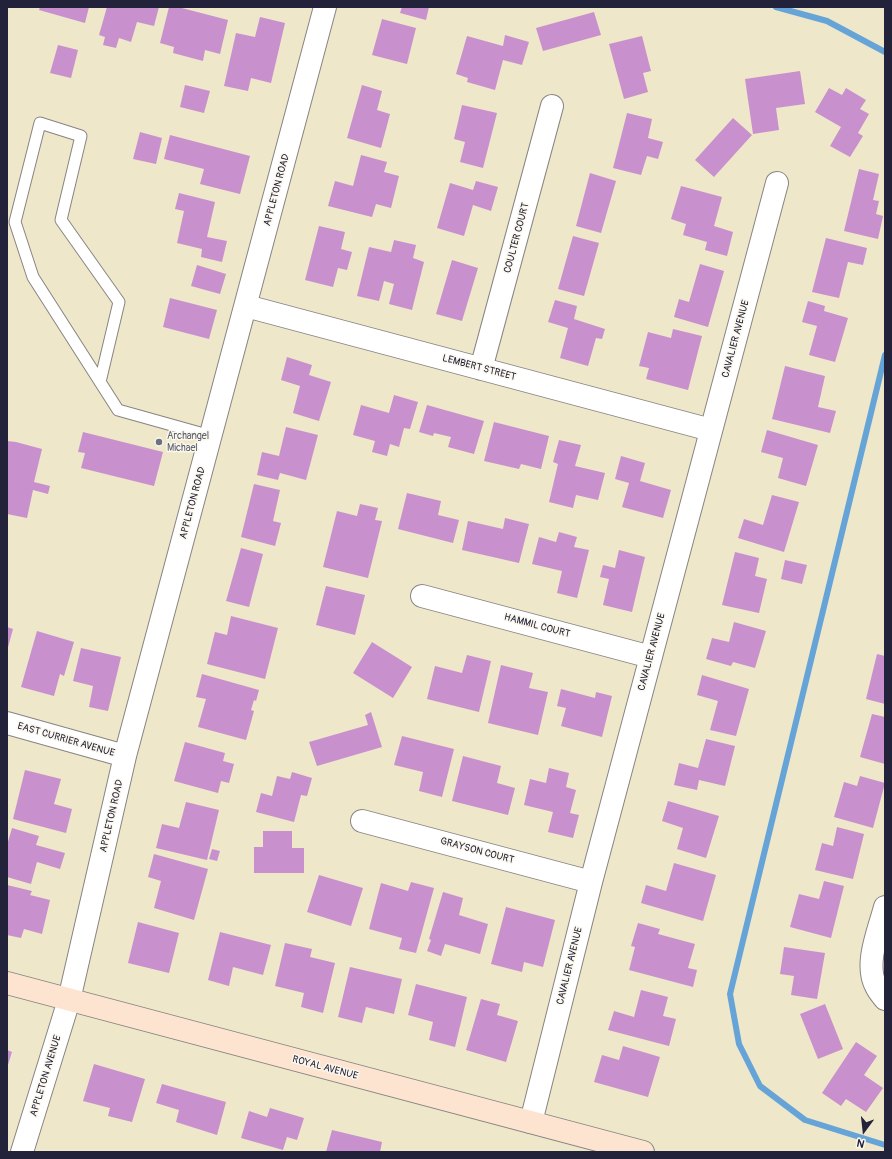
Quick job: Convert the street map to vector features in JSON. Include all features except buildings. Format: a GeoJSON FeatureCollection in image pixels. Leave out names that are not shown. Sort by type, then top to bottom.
{"type":"FeatureCollection","features":[{"type":"Feature","properties":{"kind":"main road","name":"ROYAL AVENUE"},"geometry":{"type":"LineString","coordinates":[[7,983],[643,1152]]}},
{"type":"Feature","properties":{"kind":"street","name":"APPLETON ROAD"},"geometry":{"type":"LineString","coordinates":[[70,1000],[125,756],[325,7]]}},
{"type":"Feature","properties":{"kind":"street","name":"COULTER COURT"},"geometry":{"type":"LineString","coordinates":[[481,369],[552,106]]}},
{"type":"Feature","properties":{"kind":"street","name":"CAVALIER AVENUE"},"geometry":{"type":"LineString","coordinates":[[531,1122],[591,882],[777,183]]}},
{"type":"Feature","properties":{"kind":"street","name":"LEMBERT STREET"},"geometry":{"type":"LineString","coordinates":[[246,306],[712,430]]}},
{"type":"Feature","properties":{"kind":"street","name":"HAMMIL COURT"},"geometry":{"type":"LineString","coordinates":[[422,596],[651,657]]}},
{"type":"Feature","properties":{"kind":"street","name":"EAST CURRIER AVENUE"},"geometry":{"type":"LineString","coordinates":[[7,723],[125,756]]}},
{"type":"Feature","properties":{"kind":"street","name":"GRAYSON COURT"},"geometry":{"type":"LineString","coordinates":[[362,821],[591,882]]}},
{"type":"Feature","properties":{"kind":"street"},"geometry":{"type":"LineString","coordinates":[[885,907],[872,954],[871,970],[876,986],[885,999]]}},
{"type":"Feature","properties":{"kind":"street","name":"APPLETON AVENUE"},"geometry":{"type":"LineString","coordinates":[[22,1152],[70,1000]]}},
{"type":"Feature","properties":{"kind":"lane"},"geometry":{"type":"LineString","coordinates":[[100,382],[118,302],[61,220],[81,136],[40,123],[15,222],[33,277],[100,382],[118,410],[211,436]]}},
{"type":"Feature","properties":{"kind":"waterway"},"geometry":{"type":"LineString","coordinates":[[776,7],[827,21],[885,52]]}},
{"type":"Feature","properties":{"kind":"waterway"},"geometry":{"type":"LineString","coordinates":[[885,355],[730,994],[739,1044],[760,1086],[805,1120],[885,1145]]}},
{"type":"Feature","properties":{"kind":"place","name":"Archangel Michael"},"geometry":{"type":"Point","coordinates":[159,442]}}]}
